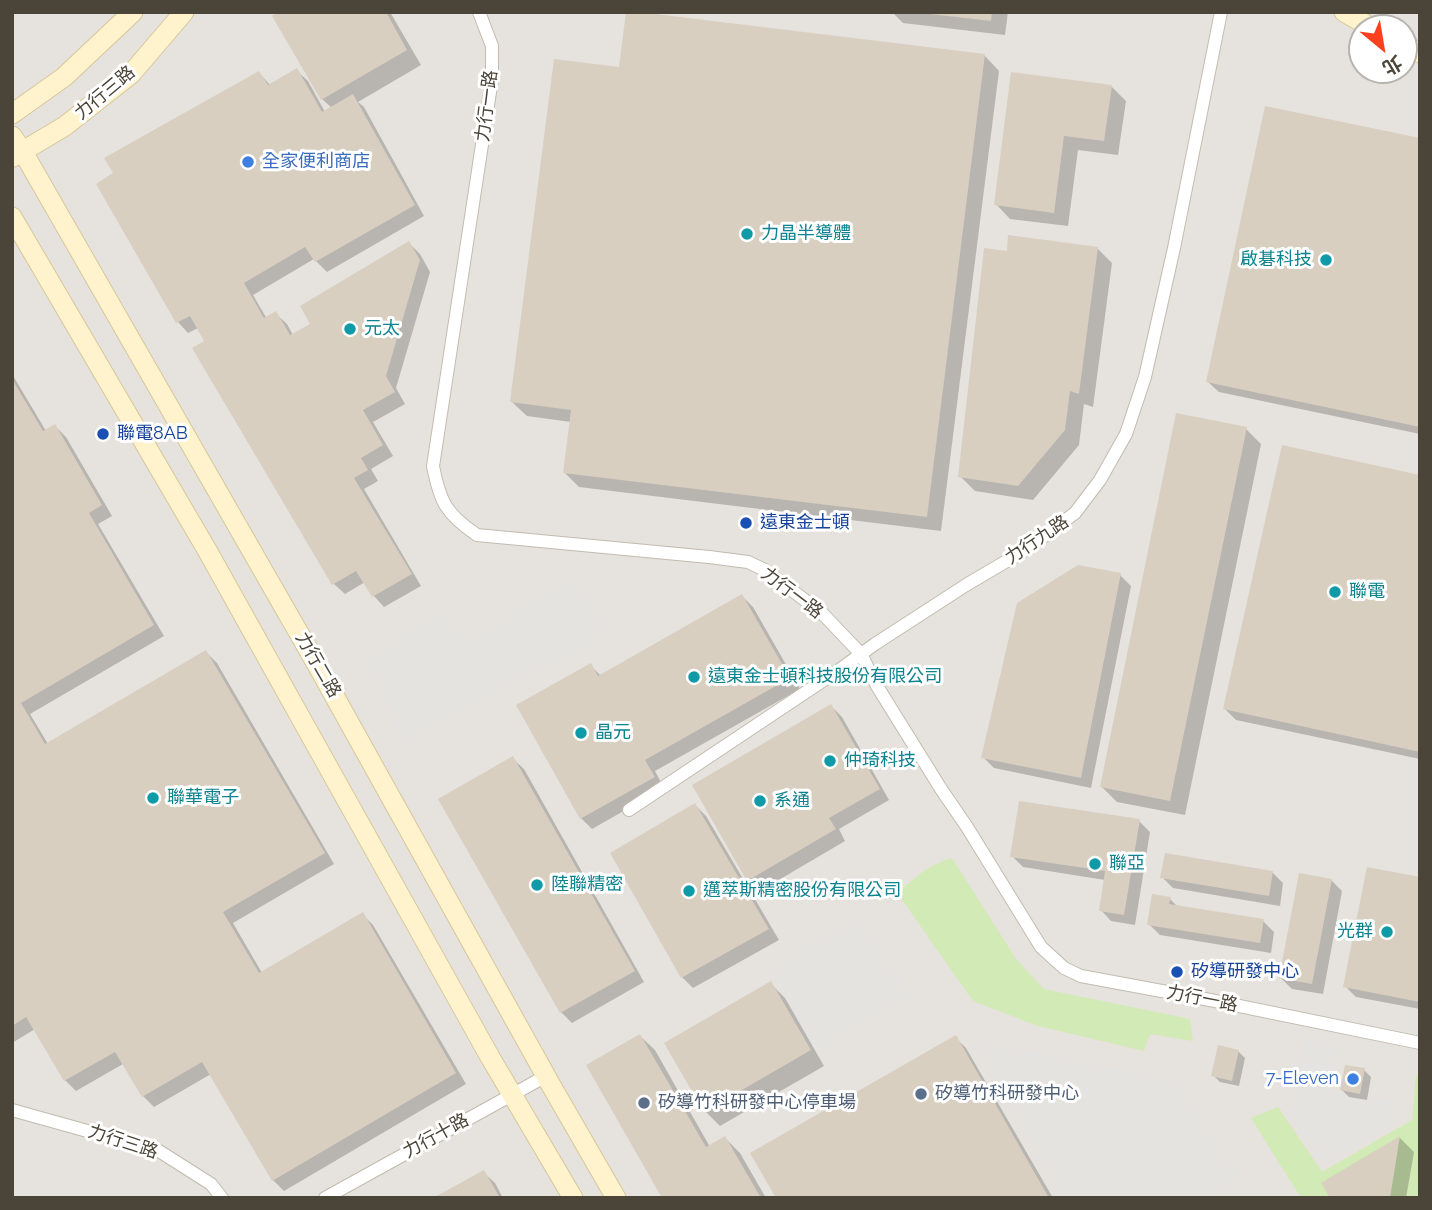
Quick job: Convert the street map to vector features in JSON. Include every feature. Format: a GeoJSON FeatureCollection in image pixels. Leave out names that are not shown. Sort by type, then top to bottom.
{"type":"FeatureCollection","features":[{"type":"Feature","properties":{"kind":"street"},"geometry":{"type":"LineString","coordinates":[[12,114],[64,77],[133,12]]}},
{"type":"Feature","properties":{"kind":"street","name":"力行三路"},"geometry":{"type":"LineString","coordinates":[[16,149],[65,126],[131,74],[184,12]]}},
{"type":"Feature","properties":{"kind":"street","name":"力行一路"},"geometry":{"type":"LineString","coordinates":[[479,12],[492,46],[492,79],[433,466],[437,488],[445,508],[477,535],[709,556],[748,562],[765,570],[822,613],[860,654],[1041,947],[1064,968],[1082,976],[1420,1043]]}},
{"type":"Feature","properties":{"kind":"street","name":"力行九路"},"geometry":{"type":"LineString","coordinates":[[629,810],[860,654],[1027,549],[1075,513],[1100,480],[1126,434],[1144,377],[1174,248],[1221,12]]}},
{"type":"Feature","properties":{"kind":"street","name":"力行二路"},"geometry":{"type":"LineString","coordinates":[[16,149],[316,663],[616,1198]]}},
{"type":"Feature","properties":{"kind":"street"},"geometry":{"type":"LineString","coordinates":[[12,217],[207,550],[573,1198]]}},
{"type":"Feature","properties":{"kind":"street","name":"力行十路"},"geometry":{"type":"LineString","coordinates":[[325,1198],[546,1076]]}},
{"type":"Feature","properties":{"kind":"street","name":"力行三路"},"geometry":{"type":"LineString","coordinates":[[12,1110],[159,1151],[211,1184],[222,1198]]}},
{"type":"Feature","properties":{"kind":"shaded area"},"geometry":{"type":"Polygon","coordinates":[[[12,12],[1420,12],[1420,1198],[12,1198],[12,12]]]}},
{"type":"Feature","properties":{"kind":"shaded area"},"geometry":{"type":"Polygon","coordinates":[[[580,578],[610,632],[406,743],[361,660],[447,613],[463,641],[580,578]]]}},
{"type":"Feature","properties":{"kind":"shaded area"},"geometry":{"type":"Polygon","coordinates":[[[862,915],[910,997],[815,1051],[768,969],[862,915]]]}},
{"type":"Feature","properties":{"kind":"shaded area"},"geometry":{"type":"Polygon","coordinates":[[[970,1039],[1179,1082],[1242,1181],[1213,1198],[1061,1198],[970,1039]]]}},
{"type":"Feature","properties":{"kind":"shaded area"},"geometry":{"type":"Polygon","coordinates":[[[1302,1039],[1340,1047],[1332,1085],[1294,1077],[1302,1039]]]}},
{"type":"Feature","properties":{"kind":"shaded area"},"geometry":{"type":"Polygon","coordinates":[[[1290,1083],[1401,1102],[1398,1125],[1324,1166],[1288,1113],[1290,1083]]]}},
{"type":"Feature","properties":{"kind":"green space"},"geometry":{"type":"Polygon","coordinates":[[[952,858],[1016,959],[1044,989],[1190,1019],[1193,1041],[1150,1034],[1144,1051],[1038,1026],[973,1001],[898,894],[922,872],[952,858]]]}},
{"type":"Feature","properties":{"kind":"green space"},"geometry":{"type":"Polygon","coordinates":[[[1416,1076],[1420,1076],[1420,1198],[1301,1198],[1251,1118],[1278,1107],[1322,1172],[1412,1120],[1416,1076]]]}},
{"type":"Feature","properties":{"kind":"building"},"geometry":{"type":"Polygon","coordinates":[[[278,12],[386,12],[407,50],[321,100],[272,16],[278,12]]]}},
{"type":"Feature","properties":{"kind":"building","name":"力晶半導體"},"geometry":{"type":"Polygon","coordinates":[[[626,12],[985,54],[927,517],[563,473],[571,410],[510,402],[554,59],[619,67],[626,12]]]}},
{"type":"Feature","properties":{"kind":"building"},"geometry":{"type":"Polygon","coordinates":[[[930,12],[992,12],[991,21],[930,12]]]}},
{"type":"Feature","properties":{"kind":"building","name":"元太"},"geometry":{"type":"Polygon","coordinates":[[[297,68],[322,112],[353,94],[415,205],[315,262],[305,247],[244,283],[264,318],[276,311],[290,335],[310,324],[300,306],[409,241],[420,260],[386,376],[395,392],[363,410],[383,445],[361,458],[368,470],[354,478],[412,574],[372,597],[356,571],[332,585],[192,348],[204,341],[190,316],[176,323],[96,184],[113,173],[104,158],[259,71],[268,85],[297,68]]]}},
{"type":"Feature","properties":{"kind":"building"},"geometry":{"type":"Polygon","coordinates":[[[1011,72],[1112,85],[1104,141],[1064,136],[1054,213],[994,205],[1011,72]]]}},
{"type":"Feature","properties":{"kind":"building","name":"啟碁科技"},"geometry":{"type":"Polygon","coordinates":[[[1265,106],[1420,138],[1420,427],[1206,382],[1265,106]]]}},
{"type":"Feature","properties":{"kind":"building"},"geometry":{"type":"Polygon","coordinates":[[[1008,235],[1098,247],[1079,394],[1070,391],[1065,430],[1018,486],[958,477],[984,248],[1007,251],[1008,235]]]}},
{"type":"Feature","properties":{"kind":"building","name":"聯華電子"},"geometry":{"type":"Polygon","coordinates":[[[12,379],[43,431],[55,424],[102,505],[89,513],[154,625],[21,703],[45,744],[206,650],[325,853],[223,912],[259,973],[363,912],[456,1073],[272,1181],[202,1062],[142,1097],[115,1052],[64,1081],[26,1017],[12,1026],[12,379]]]}},
{"type":"Feature","properties":{"kind":"building"},"geometry":{"type":"Polygon","coordinates":[[[1176,413],[1247,427],[1170,801],[1100,787],[1176,413]]]}},
{"type":"Feature","properties":{"kind":"building","name":"聯電"},"geometry":{"type":"Polygon","coordinates":[[[1282,445],[1420,475],[1420,752],[1223,709],[1282,445]]]}},
{"type":"Feature","properties":{"kind":"building"},"geometry":{"type":"Polygon","coordinates":[[[1078,565],[1121,573],[1081,778],[981,758],[1017,603],[1078,565]]]}},
{"type":"Feature","properties":{"kind":"building"},"geometry":{"type":"Polygon","coordinates":[[[742,594],[790,678],[645,760],[655,777],[580,819],[516,705],[591,663],[598,676],[742,594]]]}},
{"type":"Feature","properties":{"kind":"building","name":"系通"},"geometry":{"type":"Polygon","coordinates":[[[831,704],[880,789],[829,818],[836,829],[747,881],[692,785],[831,704]]]}},
{"type":"Feature","properties":{"kind":"building","name":"陸聯精密"},"geometry":{"type":"Polygon","coordinates":[[[513,756],[635,971],[560,1013],[438,799],[513,756]]]}},
{"type":"Feature","properties":{"kind":"building","name":"聯亞"},"geometry":{"type":"Polygon","coordinates":[[[1019,801],[1140,819],[1124,915],[1099,911],[1105,871],[1010,857],[1019,801]]]}},
{"type":"Feature","properties":{"kind":"building","name":"邁萃斯精密股份有限公司"},"geometry":{"type":"Polygon","coordinates":[[[695,803],[769,929],[681,978],[610,853],[695,803]]]}},
{"type":"Feature","properties":{"kind":"building"},"geometry":{"type":"Polygon","coordinates":[[[1165,853],[1273,871],[1269,896],[1160,878],[1165,853]]]}},
{"type":"Feature","properties":{"kind":"building","name":"光群"},"geometry":{"type":"Polygon","coordinates":[[[1367,867],[1420,877],[1420,1002],[1343,987],[1367,867]]]}},
{"type":"Feature","properties":{"kind":"building"},"geometry":{"type":"Polygon","coordinates":[[[1299,873],[1332,879],[1312,984],[1279,978],[1299,873]]]}},
{"type":"Feature","properties":{"kind":"building"},"geometry":{"type":"Polygon","coordinates":[[[1152,894],[1171,897],[1169,904],[1264,919],[1260,943],[1147,925],[1152,894]]]}},
{"type":"Feature","properties":{"kind":"building"},"geometry":{"type":"Polygon","coordinates":[[[771,981],[811,1050],[704,1112],[664,1043],[771,981]]]}},
{"type":"Feature","properties":{"kind":"building","name":"矽導竹科研發中心停車場"},"geometry":{"type":"Polygon","coordinates":[[[640,1034],[706,1147],[725,1136],[761,1198],[662,1198],[586,1065],[640,1034]]]}},
{"type":"Feature","properties":{"kind":"building","name":"矽導竹科研發中心"},"geometry":{"type":"Polygon","coordinates":[[[956,1035],[1049,1198],[776,1198],[750,1153],[956,1035]]]}},
{"type":"Feature","properties":{"kind":"building"},"geometry":{"type":"Polygon","coordinates":[[[1218,1045],[1239,1050],[1232,1081],[1211,1076],[1218,1045]]]}},
{"type":"Feature","properties":{"kind":"building","name":"7-Eleven"},"geometry":{"type":"Polygon","coordinates":[[[1345,1065],[1365,1068],[1360,1094],[1340,1090],[1345,1065]]]}},
{"type":"Feature","properties":{"kind":"building"},"geometry":{"type":"Polygon","coordinates":[[[1400,1136],[1390,1198],[1330,1198],[1321,1183],[1400,1136]]]}},
{"type":"Feature","properties":{"kind":"building"},"geometry":{"type":"Polygon","coordinates":[[[484,1170],[500,1198],[433,1198],[484,1170]]]}},
{"type":"Feature","properties":{"kind":"place","name":"全家便利商店"},"geometry":{"type":"Point","coordinates":[248,162]}},
{"type":"Feature","properties":{"kind":"place","name":"力晶半導體"},"geometry":{"type":"Point","coordinates":[747,234]}},
{"type":"Feature","properties":{"kind":"place","name":"啟碁科技"},"geometry":{"type":"Point","coordinates":[1326,260]}},
{"type":"Feature","properties":{"kind":"place","name":"元太"},"geometry":{"type":"Point","coordinates":[350,329]}},
{"type":"Feature","properties":{"kind":"place","name":"聯電8AB"},"geometry":{"type":"Point","coordinates":[103,434]}},
{"type":"Feature","properties":{"kind":"place","name":"遠東金士頓"},"geometry":{"type":"Point","coordinates":[746,523]}},
{"type":"Feature","properties":{"kind":"place","name":"聯電"},"geometry":{"type":"Point","coordinates":[1335,592]}},
{"type":"Feature","properties":{"kind":"place","name":"遠東金士頓科技股份有限公司"},"geometry":{"type":"Point","coordinates":[694,677]}},
{"type":"Feature","properties":{"kind":"place","name":"晶元"},"geometry":{"type":"Point","coordinates":[581,733]}},
{"type":"Feature","properties":{"kind":"place","name":"仲琦科技"},"geometry":{"type":"Point","coordinates":[830,761]}},
{"type":"Feature","properties":{"kind":"place","name":"聯華電子"},"geometry":{"type":"Point","coordinates":[153,798]}},
{"type":"Feature","properties":{"kind":"place","name":"系通"},"geometry":{"type":"Point","coordinates":[760,801]}},
{"type":"Feature","properties":{"kind":"place","name":"聯亞"},"geometry":{"type":"Point","coordinates":[1095,864]}},
{"type":"Feature","properties":{"kind":"place","name":"陸聯精密"},"geometry":{"type":"Point","coordinates":[537,885]}},
{"type":"Feature","properties":{"kind":"place","name":"邁萃斯精密股份有限公司"},"geometry":{"type":"Point","coordinates":[689,891]}},
{"type":"Feature","properties":{"kind":"place","name":"光群"},"geometry":{"type":"Point","coordinates":[1387,932]}},
{"type":"Feature","properties":{"kind":"place","name":"矽導研發中心"},"geometry":{"type":"Point","coordinates":[1177,972]}},
{"type":"Feature","properties":{"kind":"place","name":"7-Eleven"},"geometry":{"type":"Point","coordinates":[1353,1079]}},
{"type":"Feature","properties":{"kind":"place","name":"矽導竹科研發中心"},"geometry":{"type":"Point","coordinates":[921,1094]}},
{"type":"Feature","properties":{"kind":"place","name":"矽導竹科研發中心停車場"},"geometry":{"type":"Point","coordinates":[644,1103]}}]}
